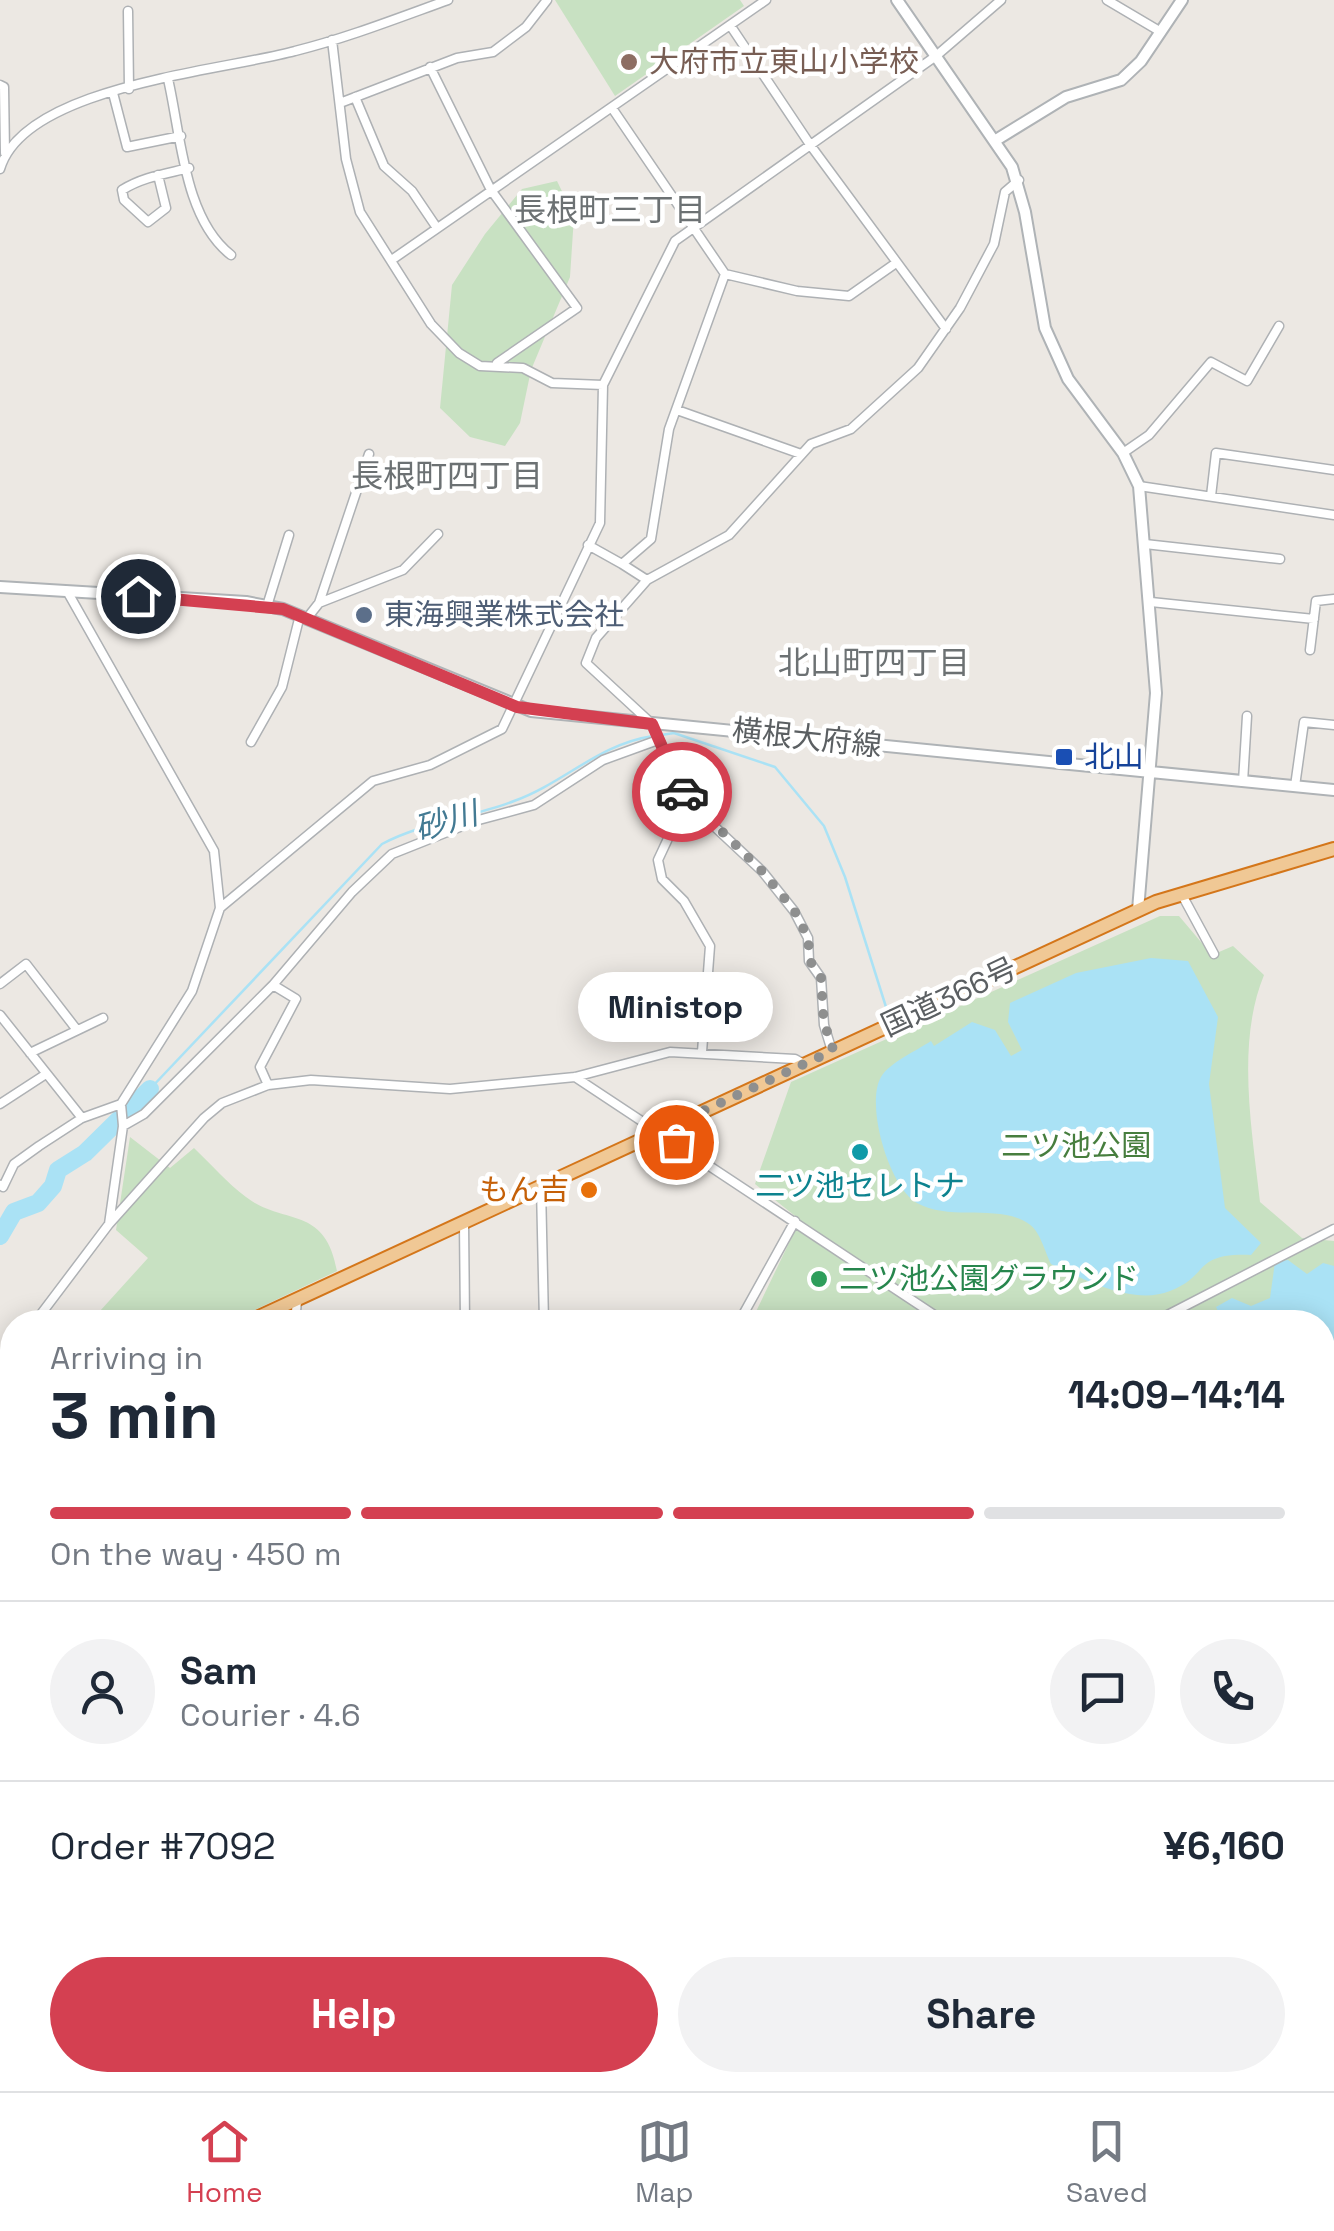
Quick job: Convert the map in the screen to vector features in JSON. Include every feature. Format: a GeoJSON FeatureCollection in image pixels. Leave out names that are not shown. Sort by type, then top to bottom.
{"type":"FeatureCollection","features":[{"type":"Feature","properties":{"kind":"highway","name":"国道366号"},"geometry":{"type":"LineString","coordinates":[[276,1310],[1138,910],[1181,893],[1334,850]]}},
{"type":"Feature","properties":{"kind":"main road"},"geometry":{"type":"LineString","coordinates":[[898,0],[996,140],[1019,180],[1045,328],[1074,390],[1123,453],[1138,486],[1156,693],[1138,910]]}},
{"type":"Feature","properties":{"kind":"main road"},"geometry":{"type":"LineString","coordinates":[[996,140],[1066,97],[1121,80],[1182,0]]}},
{"type":"Feature","properties":{"kind":"main road","name":"横根大府線"},"geometry":{"type":"LineString","coordinates":[[0,587],[267,606],[304,616],[517,707],[652,724],[1334,790]]}},
{"type":"Feature","properties":{"kind":"street"},"geometry":{"type":"LineString","coordinates":[[417,0],[422,9]]}},
{"type":"Feature","properties":{"kind":"street"},"geometry":{"type":"LineString","coordinates":[[3,157],[38,122],[112,93],[332,40],[448,0]]}},
{"type":"Feature","properties":{"kind":"street"},"geometry":{"type":"LineString","coordinates":[[340,103],[430,67],[493,52],[526,27],[547,0]]}},
{"type":"Feature","properties":{"kind":"street"},"geometry":{"type":"LineString","coordinates":[[393,259],[766,0]]}},
{"type":"Feature","properties":{"kind":"street"},"geometry":{"type":"LineString","coordinates":[[220,908],[373,781],[430,765],[502,730],[517,707],[600,523],[603,384],[675,240],[936,56],[1000,0]]}},
{"type":"Feature","properties":{"kind":"street"},"geometry":{"type":"LineString","coordinates":[[1106,0],[1161,32]]}},
{"type":"Feature","properties":{"kind":"street"},"geometry":{"type":"LineString","coordinates":[[128,12],[130,88]]}},
{"type":"Feature","properties":{"kind":"street"},"geometry":{"type":"LineString","coordinates":[[730,25],[811,146],[946,329]]}},
{"type":"Feature","properties":{"kind":"street"},"geometry":{"type":"LineString","coordinates":[[332,40],[346,159],[360,212],[431,324],[459,354],[480,366],[524,368],[552,383],[603,384]]}},
{"type":"Feature","properties":{"kind":"street"},"geometry":{"type":"LineString","coordinates":[[430,67],[491,190],[578,308],[496,364]]}},
{"type":"Feature","properties":{"kind":"street"},"geometry":{"type":"LineString","coordinates":[[168,79],[188,168],[210,239],[230,255]]}},
{"type":"Feature","properties":{"kind":"street"},"geometry":{"type":"LineString","coordinates":[[0,85],[4,87],[0,169]]}},
{"type":"Feature","properties":{"kind":"street"},"geometry":{"type":"LineString","coordinates":[[112,93],[127,148],[181,136]]}},
{"type":"Feature","properties":{"kind":"street"},"geometry":{"type":"LineString","coordinates":[[355,96],[384,166],[412,191],[437,228]]}},
{"type":"Feature","properties":{"kind":"street"},"geometry":{"type":"LineString","coordinates":[[612,108],[725,274],[797,291],[849,296],[896,263]]}},
{"type":"Feature","properties":{"kind":"street"},"geometry":{"type":"LineString","coordinates":[[158,175],[166,208],[148,222],[120,193],[138,180],[158,175],[188,168]]}},
{"type":"Feature","properties":{"kind":"street"},"geometry":{"type":"LineString","coordinates":[[832,1051],[833,1042],[824,1026],[821,978],[810,961],[808,938],[794,910],[762,871],[686,800],[652,724],[586,663],[596,638],[647,580],[730,536],[811,444],[851,429],[918,368],[946,329],[994,244],[1005,192],[1019,180]]}},
{"type":"Feature","properties":{"kind":"street"},"geometry":{"type":"LineString","coordinates":[[622,564],[651,538],[669,429],[725,274]]}},
{"type":"Feature","properties":{"kind":"street"},"geometry":{"type":"LineString","coordinates":[[1123,453],[1149,435],[1211,362],[1247,381],[1279,326]]}},
{"type":"Feature","properties":{"kind":"street"},"geometry":{"type":"LineString","coordinates":[[677,410],[801,454]]}},
{"type":"Feature","properties":{"kind":"street"},"geometry":{"type":"LineString","coordinates":[[319,602],[369,454]]}},
{"type":"Feature","properties":{"kind":"street"},"geometry":{"type":"LineString","coordinates":[[1211,496],[1216,454],[1334,470]]}},
{"type":"Feature","properties":{"kind":"street"},"geometry":{"type":"LineString","coordinates":[[1138,486],[1334,515]]}},
{"type":"Feature","properties":{"kind":"street"},"geometry":{"type":"LineString","coordinates":[[251,742],[282,687],[304,616],[319,602],[403,570],[438,534]]}},
{"type":"Feature","properties":{"kind":"street"},"geometry":{"type":"LineString","coordinates":[[267,606],[289,535]]}},
{"type":"Feature","properties":{"kind":"street"},"geometry":{"type":"LineString","coordinates":[[1144,544],[1280,558]]}},
{"type":"Feature","properties":{"kind":"street"},"geometry":{"type":"LineString","coordinates":[[588,545],[647,580]]}},
{"type":"Feature","properties":{"kind":"street"},"geometry":{"type":"LineString","coordinates":[[0,1185],[4,1187],[14,1164],[82,1118],[121,1104],[192,991],[220,908],[221,882],[214,852],[67,591]]}},
{"type":"Feature","properties":{"kind":"street"},"geometry":{"type":"LineString","coordinates":[[1310,650],[1316,601],[1334,599]]}},
{"type":"Feature","properties":{"kind":"street"},"geometry":{"type":"LineString","coordinates":[[1151,602],[1314,620]]}},
{"type":"Feature","properties":{"kind":"street"},"geometry":{"type":"LineString","coordinates":[[1243,782],[1247,716]]}},
{"type":"Feature","properties":{"kind":"street"},"geometry":{"type":"LineString","coordinates":[[1296,786],[1304,722],[1334,725]]}},
{"type":"Feature","properties":{"kind":"street"},"geometry":{"type":"LineString","coordinates":[[124,1123],[144,1114],[273,985],[352,892],[392,854],[475,821],[534,805],[602,760],[658,740]]}},
{"type":"Feature","properties":{"kind":"street"},"geometry":{"type":"LineString","coordinates":[[686,800],[658,860],[662,879],[684,901],[710,946],[702,1052]]}},
{"type":"Feature","properties":{"kind":"street"},"geometry":{"type":"LineString","coordinates":[[1181,893],[1214,954]]}},
{"type":"Feature","properties":{"kind":"street"},"geometry":{"type":"LineString","coordinates":[[0,968],[4,981],[26,964],[77,1030]]}},
{"type":"Feature","properties":{"kind":"street"},"geometry":{"type":"LineString","coordinates":[[268,1085],[260,1067],[296,999],[273,985]]}},
{"type":"Feature","properties":{"kind":"street"},"geometry":{"type":"LineString","coordinates":[[0,1015],[82,1118]]}},
{"type":"Feature","properties":{"kind":"street"},"geometry":{"type":"LineString","coordinates":[[30,1054],[103,1018]]}},
{"type":"Feature","properties":{"kind":"street"},"geometry":{"type":"LineString","coordinates":[[45,1310],[109,1224],[204,1118],[222,1103],[268,1085],[311,1080],[450,1090],[575,1077],[644,1056],[702,1052],[795,1059],[804,1064]]}},
{"type":"Feature","properties":{"kind":"street"},"geometry":{"type":"LineString","coordinates":[[0,1104],[46,1074]]}},
{"type":"Feature","properties":{"kind":"street"},"geometry":{"type":"LineString","coordinates":[[575,1077],[927,1310]]}},
{"type":"Feature","properties":{"kind":"street"},"geometry":{"type":"LineString","coordinates":[[109,1224],[124,1123],[121,1104]]}},
{"type":"Feature","properties":{"kind":"street"},"geometry":{"type":"LineString","coordinates":[[541,1187],[544,1310]]}},
{"type":"Feature","properties":{"kind":"street"},"geometry":{"type":"LineString","coordinates":[[747,1310],[796,1221]]}},
{"type":"Feature","properties":{"kind":"street"},"geometry":{"type":"LineString","coordinates":[[464,1223],[465,1310]]}},
{"type":"Feature","properties":{"kind":"street"},"geometry":{"type":"LineString","coordinates":[[1177,1310],[1334,1230]]}},
{"type":"Feature","properties":{"kind":"street"},"geometry":{"type":"LineString","coordinates":[[296,1310],[297,1301]]}},
{"type":"Feature","properties":{"kind":"green space","name":"大府市立東山小学校"},"geometry":{"type":"Polygon","coordinates":[[[555,0],[740,0],[744,6],[615,96],[555,0]]]}},
{"type":"Feature","properties":{"kind":"green space"},"geometry":{"type":"Polygon","coordinates":[[[557,181],[574,216],[570,277],[531,370],[520,423],[505,446],[470,437],[440,408],[452,285],[485,234],[522,189],[557,181]]]}},
{"type":"Feature","properties":{"kind":"green space","name":"二ツ池公園"},"geometry":{"type":"Polygon","coordinates":[[[1160,916],[1179,916],[1212,955],[1233,946],[1264,975],[1255,1001],[1248,1058],[1260,1202],[1302,1238],[1334,1241],[1334,1310],[757,1310],[800,1220],[755,1184],[791,1082],[1160,916]]]}},
{"type":"Feature","properties":{"kind":"green space"},"geometry":{"type":"Polygon","coordinates":[[[130,1137],[170,1168],[194,1148],[246,1197],[313,1226],[331,1250],[337,1271],[254,1310],[101,1310],[148,1258],[116,1230],[130,1137]]]}},
{"type":"Feature","properties":{"kind":"water"},"geometry":{"type":"Polygon","coordinates":[[[1151,958],[1188,961],[1218,1017],[1209,1084],[1225,1208],[1261,1243],[1251,1255],[1210,1261],[1170,1291],[1156,1295],[1125,1293],[1051,1264],[1036,1232],[1017,1218],[930,1208],[907,1194],[889,1164],[878,1125],[877,1090],[885,1072],[931,1041],[934,1046],[972,1022],[995,1030],[1011,1056],[1022,1050],[1008,1022],[1010,1003],[1076,973],[1151,958]]]}},
{"type":"Feature","properties":{"kind":"water"},"geometry":{"type":"Polygon","coordinates":[[[1288,1260],[1307,1274],[1323,1263],[1334,1266],[1334,1310],[1217,1310],[1216,1307],[1232,1298],[1251,1306],[1270,1298],[1275,1262],[1288,1260]]]}},
{"type":"Feature","properties":{"kind":"waterway","name":"砂川"},"geometry":{"type":"LineString","coordinates":[[661,735],[674,733],[775,767],[824,826],[845,877],[886,1007]]}},
{"type":"Feature","properties":{"kind":"waterway","name":"砂川"},"geometry":{"type":"LineString","coordinates":[[150,1089],[382,844],[414,830],[514,801],[598,755],[653,736]]}},
{"type":"Feature","properties":{"kind":"waterway","name":"砂川"},"geometry":{"type":"LineString","coordinates":[[0,1236],[14,1212],[38,1203],[53,1186],[58,1170],[85,1153],[150,1089]]}},
{"type":"Feature","properties":{"kind":"way so far"},"geometry":{"type":"LineString","coordinates":[[676,1142],[658,1132],[832,1051],[833,1042],[824,1026],[821,978],[810,961],[808,938],[794,910],[762,871],[682,792]]}},
{"type":"Feature","properties":{"kind":"place","name":"大府市立東山小学校"},"geometry":{"type":"Point","coordinates":[629,62]}},
{"type":"Feature","properties":{"kind":"place","name":"東海興業株式会社"},"geometry":{"type":"Point","coordinates":[364,615]}},
{"type":"Feature","properties":{"kind":"place","name":"北山"},"geometry":{"type":"Point","coordinates":[1064,757]}},
{"type":"Feature","properties":{"kind":"place","name":"Ministop"},"geometry":{"type":"Point","coordinates":[676,1142]}},
{"type":"Feature","properties":{"kind":"place","name":"二ツ池セレトナ"},"geometry":{"type":"Point","coordinates":[860,1152]}},
{"type":"Feature","properties":{"kind":"place","name":"もん吉"},"geometry":{"type":"Point","coordinates":[589,1190]}},
{"type":"Feature","properties":{"kind":"place","name":"二ツ池公園グラウンド"},"geometry":{"type":"Point","coordinates":[819,1279]}},
{"type":"Feature","properties":{"kind":"district","name":"長根町三丁目"},"geometry":{"type":"Point","coordinates":[610,210]}},
{"type":"Feature","properties":{"kind":"district","name":"長根町四丁目"},"geometry":{"type":"Point","coordinates":[447,476]}},
{"type":"Feature","properties":{"kind":"district","name":"北山町四丁目"},"geometry":{"type":"Point","coordinates":[874,663]}},
{"type":"Feature","properties":{"kind":"route"},"geometry":{"type":"LineString","coordinates":[[138,596],[246,602],[283,609],[339,629],[517,707],[652,724],[682,792]]}}]}
